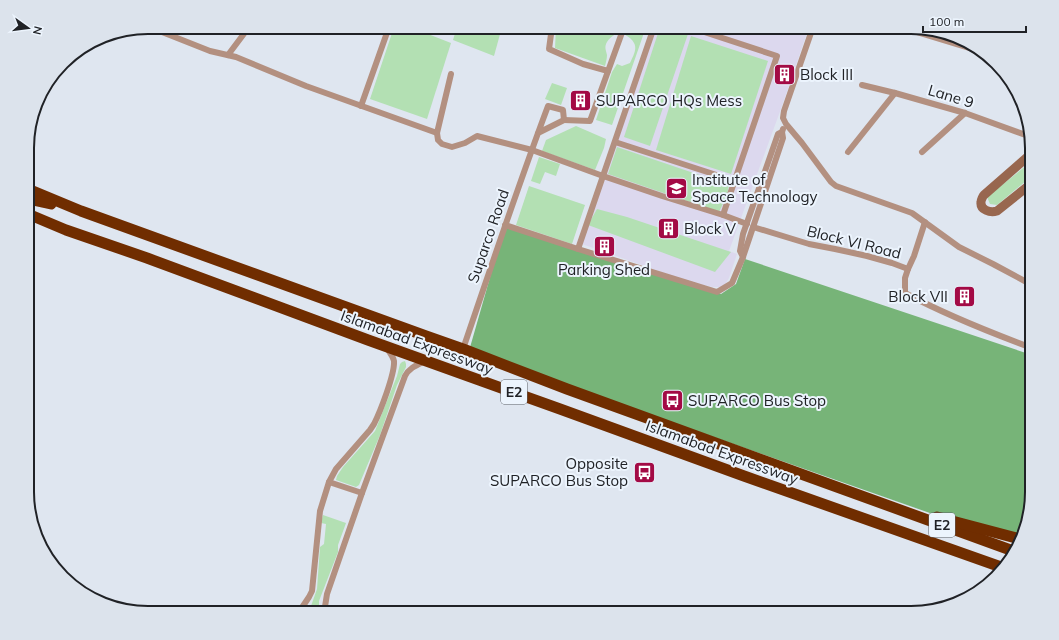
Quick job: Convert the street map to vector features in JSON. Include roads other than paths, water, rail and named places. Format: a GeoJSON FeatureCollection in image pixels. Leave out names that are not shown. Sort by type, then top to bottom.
{"type":"FeatureCollection","features":[{"type":"Feature","properties":{"kind":"highway"},"geometry":{"type":"LineString","coordinates":[[34,191],[81,211]]}},
{"type":"Feature","properties":{"kind":"highway"},"geometry":{"type":"LineString","coordinates":[[34,200],[81,211]]}},
{"type":"Feature","properties":{"kind":"highway","name":"Islamabad Expressway"},"geometry":{"type":"LineString","coordinates":[[81,211],[463,349],[566,389],[1010,550]]}},
{"type":"Feature","properties":{"kind":"highway","name":"Islamabad Expressway"},"geometry":{"type":"LineString","coordinates":[[34,217],[66,230],[147,258],[426,361],[997,566]]}},
{"type":"Feature","properties":{"kind":"highway"},"geometry":{"type":"LineString","coordinates":[[869,499],[1015,538]]}},
{"type":"Feature","properties":{"kind":"street"},"geometry":{"type":"LineString","coordinates":[[173,34],[210,51],[236,57],[306,86],[437,133]]}},
{"type":"Feature","properties":{"kind":"street"},"geometry":{"type":"LineString","coordinates":[[228,55],[244,34]]}},
{"type":"Feature","properties":{"kind":"street"},"geometry":{"type":"LineString","coordinates":[[361,106],[387,34]]}},
{"type":"Feature","properties":{"kind":"street"},"geometry":{"type":"LineString","coordinates":[[551,34],[549,48],[582,64],[608,71]]}},
{"type":"Feature","properties":{"kind":"street"},"geometry":{"type":"LineString","coordinates":[[538,133],[564,120],[590,121],[621,34]]}},
{"type":"Feature","properties":{"kind":"street"},"geometry":{"type":"LineString","coordinates":[[578,249],[652,34]]}},
{"type":"Feature","properties":{"kind":"street"},"geometry":{"type":"LineString","coordinates":[[710,34],[777,56],[723,215]]}},
{"type":"Feature","properties":{"kind":"street"},"geometry":{"type":"LineString","coordinates":[[811,34],[784,111],[783,118],[830,182],[836,186],[912,213],[958,247],[1025,280]]}},
{"type":"Feature","properties":{"kind":"street"},"geometry":{"type":"LineString","coordinates":[[451,74],[437,133],[438,140],[442,144],[452,147],[466,143],[476,136],[532,150],[603,176],[723,215],[753,227]]}},
{"type":"Feature","properties":{"kind":"street","name":"Lane 9"},"geometry":{"type":"LineString","coordinates":[[862,85],[964,113],[1024,135]]}},
{"type":"Feature","properties":{"kind":"street"},"geometry":{"type":"LineString","coordinates":[[848,152],[895,93]]}},
{"type":"Feature","properties":{"kind":"street","name":"Suparco Road"},"geometry":{"type":"LineString","coordinates":[[463,349],[505,225],[548,106],[563,110],[564,120]]}},
{"type":"Feature","properties":{"kind":"street"},"geometry":{"type":"LineString","coordinates":[[922,152],[964,113]]}},
{"type":"Feature","properties":{"kind":"street"},"geometry":{"type":"LineString","coordinates":[[743,257],[740,251],[747,224],[778,134],[782,132],[786,124]]}},
{"type":"Feature","properties":{"kind":"street"},"geometry":{"type":"LineString","coordinates":[[505,225],[717,292],[732,283],[743,257],[783,138],[782,132]]}},
{"type":"Feature","properties":{"kind":"street"},"geometry":{"type":"LineString","coordinates":[[615,142],[735,182]]}},
{"type":"Feature","properties":{"kind":"street"},"geometry":{"type":"LineString","coordinates":[[1025,159],[984,195],[981,200],[982,207],[984,210],[992,212],[997,211],[1025,188]]}},
{"type":"Feature","properties":{"kind":"street"},"geometry":{"type":"LineString","coordinates":[[908,269],[914,256],[925,222]]}},
{"type":"Feature","properties":{"kind":"street"},"geometry":{"type":"LineString","coordinates":[[747,224],[753,227]]}},
{"type":"Feature","properties":{"kind":"street","name":"Block VI Road"},"geometry":{"type":"LineString","coordinates":[[753,227],[809,244],[867,256],[908,269],[905,278],[906,293],[934,308],[1025,345]]}},
{"type":"Feature","properties":{"kind":"street"},"geometry":{"type":"LineString","coordinates":[[303,606],[312,591],[320,511],[329,482],[336,469],[370,430],[377,417],[393,369],[394,360],[386,346]]}},
{"type":"Feature","properties":{"kind":"street"},"geometry":{"type":"LineString","coordinates":[[325,606],[327,594],[362,493],[405,376],[410,369],[426,361]]}},
{"type":"Feature","properties":{"kind":"street"},"geometry":{"type":"LineString","coordinates":[[329,482],[362,493]]}},
{"type":"Feature","properties":{"kind":"place","name":"Block III"},"geometry":{"type":"Point","coordinates":[785,74]}},
{"type":"Feature","properties":{"kind":"place","name":"SUPARCO HQs Mess"},"geometry":{"type":"Point","coordinates":[581,100]}},
{"type":"Feature","properties":{"kind":"place","name":"Institute of Space Technology"},"geometry":{"type":"Point","coordinates":[677,188]}},
{"type":"Feature","properties":{"kind":"place","name":"Block V"},"geometry":{"type":"Point","coordinates":[669,228]}},
{"type":"Feature","properties":{"kind":"place","name":"Parking Shed"},"geometry":{"type":"Point","coordinates":[604,246]}},
{"type":"Feature","properties":{"kind":"place","name":"Block VII"},"geometry":{"type":"Point","coordinates":[964,296]}},
{"type":"Feature","properties":{"kind":"place","name":"SUPARCO Bus Stop"},"geometry":{"type":"Point","coordinates":[673,400]}},
{"type":"Feature","properties":{"kind":"place","name":"Opposite SUPARCO Bus Stop"},"geometry":{"type":"Point","coordinates":[644,472]}}]}
